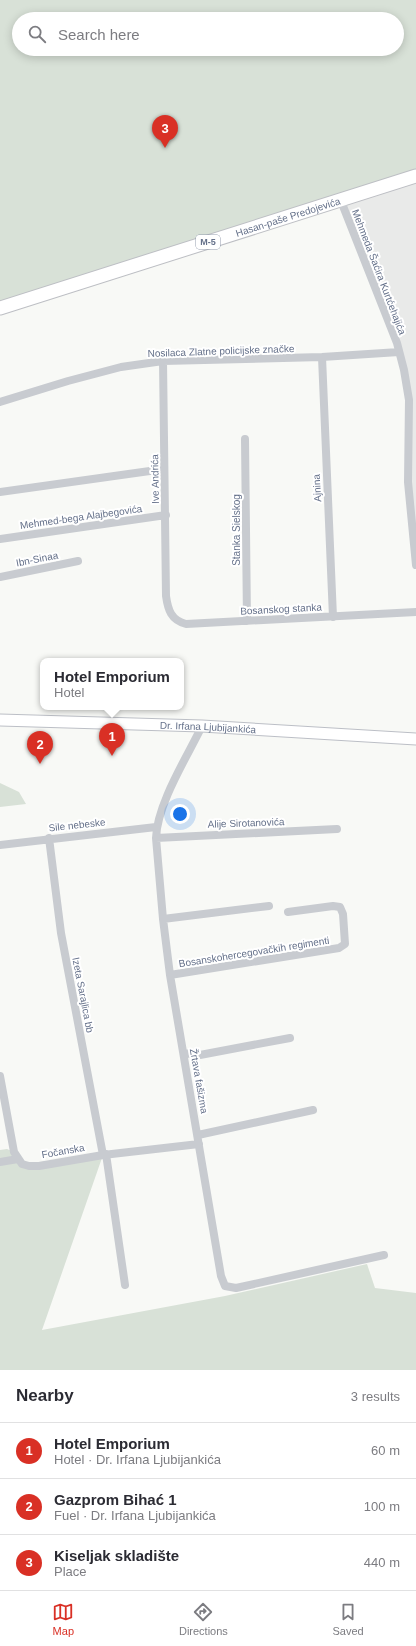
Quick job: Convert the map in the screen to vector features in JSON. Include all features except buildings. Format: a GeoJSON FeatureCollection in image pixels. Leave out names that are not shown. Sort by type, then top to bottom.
{"type":"FeatureCollection","features":[{"type":"Feature","properties":{"kind":"main road","name":"Hasan-paše Predojevića"},"geometry":{"type":"LineString","coordinates":[[0,308],[416,176]]}},
{"type":"Feature","properties":{"kind":"main road","name":"Dr. Irfana Ljubijankića"},"geometry":{"type":"LineString","coordinates":[[0,720],[202,726],[416,739]]}},
{"type":"Feature","properties":{"kind":"street","name":"Mehmeda Šaćira Kurtćehajića"},"geometry":{"type":"LineString","coordinates":[[341,201],[399,352],[404,370],[409,400],[408,482],[416,565]]}},
{"type":"Feature","properties":{"kind":"street","name":"Nosilaca Zlatne policijske značke"},"geometry":{"type":"LineString","coordinates":[[0,402],[68,381],[121,367],[163,361],[322,357],[399,352]]}},
{"type":"Feature","properties":{"kind":"street","name":"Ajnina"},"geometry":{"type":"LineString","coordinates":[[322,357],[333,617]]}},
{"type":"Feature","properties":{"kind":"street","name":"Ive Andrića"},"geometry":{"type":"LineString","coordinates":[[163,361],[166,596]]}},
{"type":"Feature","properties":{"kind":"street","name":"Stanka Sielskog"},"geometry":{"type":"LineString","coordinates":[[246,439],[247,621]]}},
{"type":"Feature","properties":{"kind":"street"},"geometry":{"type":"LineString","coordinates":[[0,492],[164,469]]}},
{"type":"Feature","properties":{"kind":"street","name":"Mehmed-bega Alajbegovića"},"geometry":{"type":"LineString","coordinates":[[0,539],[166,515]]}},
{"type":"Feature","properties":{"kind":"street","name":"Ibn-Sinaa"},"geometry":{"type":"LineString","coordinates":[[0,577],[78,561]]}},
{"type":"Feature","properties":{"kind":"street","name":"Bosanskog stanka"},"geometry":{"type":"LineString","coordinates":[[166,596],[167,607],[171,615],[177,621],[186,624],[416,612]]}},
{"type":"Feature","properties":{"kind":"street","name":"Žrtava fašizma"},"geometry":{"type":"LineString","coordinates":[[202,726],[161,811],[156,827],[156,838],[163,919],[170,975],[221,1276],[225,1286],[236,1288],[384,1256]]}},
{"type":"Feature","properties":{"kind":"street","name":"Sile nebeske"},"geometry":{"type":"LineString","coordinates":[[0,845],[49,838],[156,827]]}},
{"type":"Feature","properties":{"kind":"street","name":"Alije Sirotanovića"},"geometry":{"type":"LineString","coordinates":[[156,838],[337,829]]}},
{"type":"Feature","properties":{"kind":"street","name":"Izeta Sarajlica bb"},"geometry":{"type":"LineString","coordinates":[[49,838],[61,933],[104,1155],[125,1285]]}},
{"type":"Feature","properties":{"kind":"street"},"geometry":{"type":"LineString","coordinates":[[163,919],[269,906]]}},
{"type":"Feature","properties":{"kind":"street","name":"Bosanskohercegovačkih regimenti"},"geometry":{"type":"LineString","coordinates":[[170,975],[339,948],[345,944],[343,914],[340,907],[333,906],[288,912]]}},
{"type":"Feature","properties":{"kind":"street"},"geometry":{"type":"LineString","coordinates":[[184,1053],[200,1055],[290,1038]]}},
{"type":"Feature","properties":{"kind":"street"},"geometry":{"type":"LineString","coordinates":[[0,1076],[12,1142],[18,1159],[0,1162]]}},
{"type":"Feature","properties":{"kind":"street"},"geometry":{"type":"LineString","coordinates":[[198,1135],[313,1110]]}},
{"type":"Feature","properties":{"kind":"street","name":"Fočanska"},"geometry":{"type":"LineString","coordinates":[[18,1159],[22,1164],[29,1166],[104,1155],[199,1144]]}},
{"type":"Feature","properties":{"kind":"shaded area"},"geometry":{"type":"Polygon","coordinates":[[[0,0],[416,0],[416,176],[0,308],[0,0]]]}},
{"type":"Feature","properties":{"kind":"shaded area"},"geometry":{"type":"Polygon","coordinates":[[[416,176],[416,565],[404,371],[341,201],[416,176]]]}},
{"type":"Feature","properties":{"kind":"shaded area"},"geometry":{"type":"Polygon","coordinates":[[[0,783],[19,792],[26,804],[0,807],[0,783]]]}},
{"type":"Feature","properties":{"kind":"shaded area"},"geometry":{"type":"Polygon","coordinates":[[[7,1149],[14,1152],[22,1164],[103,1155],[42,1330],[225,1296],[367,1264],[375,1288],[416,1293],[416,1370],[0,1370],[0,1150],[7,1149]]]}},
{"type":"Feature","properties":{"kind":"place","name":"Kiseljak skladište"},"geometry":{"type":"Point","coordinates":[165,148]}},
{"type":"Feature","properties":{"kind":"place","name":"Hotel Emporium"},"geometry":{"type":"Point","coordinates":[112,756]}},
{"type":"Feature","properties":{"kind":"place","name":"Gazprom Bihać 1"},"geometry":{"type":"Point","coordinates":[40,764]}}]}
